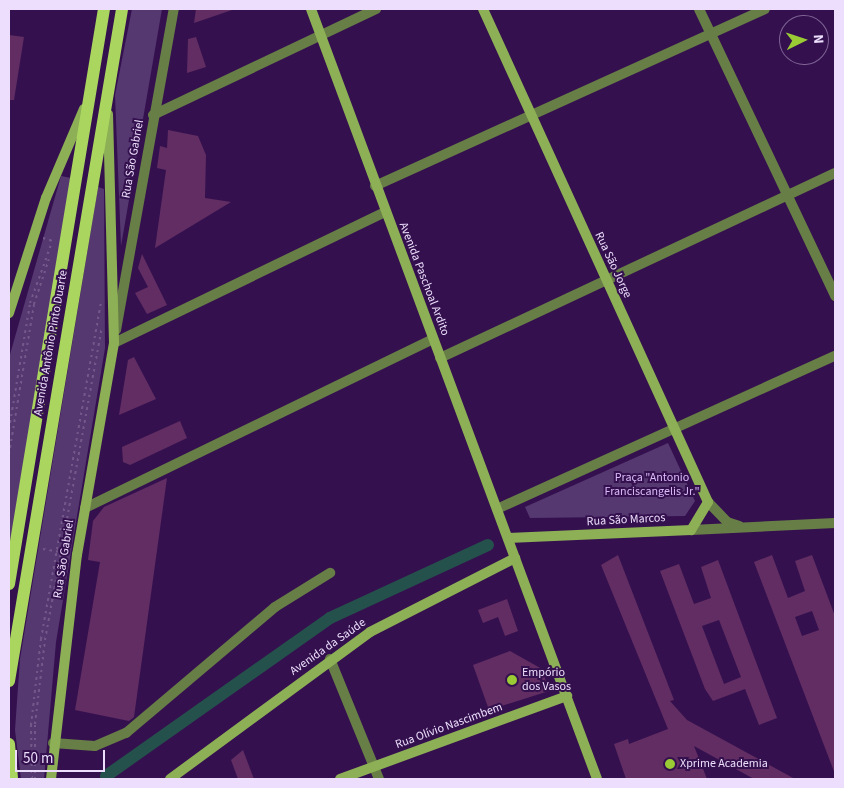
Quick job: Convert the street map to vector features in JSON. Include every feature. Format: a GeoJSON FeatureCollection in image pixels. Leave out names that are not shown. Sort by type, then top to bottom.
{"type":"FeatureCollection","features":[{"type":"Feature","properties":{"kind":"main road","name":"Avenida Antônio Pinto Duarte"},"geometry":{"type":"LineString","coordinates":[[9,584],[104,9]]}},
{"type":"Feature","properties":{"kind":"main road","name":"Avenida Antônio Pinto Duarte"},"geometry":{"type":"LineString","coordinates":[[9,682],[122,9]]}},
{"type":"Feature","properties":{"kind":"main road","name":"Avenida Paschoal Ardito"},"geometry":{"type":"LineString","coordinates":[[311,9],[375,186],[597,779]]}},
{"type":"Feature","properties":{"kind":"main road","name":"Rua São Jorge"},"geometry":{"type":"LineString","coordinates":[[483,9],[708,502]]}},
{"type":"Feature","properties":{"kind":"main road","name":"Rua São Gabriel"},"geometry":{"type":"LineString","coordinates":[[50,779],[53,743],[85,508],[114,344],[108,93]]}},
{"type":"Feature","properties":{"kind":"main road"},"geometry":{"type":"LineString","coordinates":[[9,313],[46,198],[90,94]]}},
{"type":"Feature","properties":{"kind":"main road"},"geometry":{"type":"LineString","coordinates":[[691,530],[708,502]]}},
{"type":"Feature","properties":{"kind":"main road","name":"Rua São Marcos"},"geometry":{"type":"LineString","coordinates":[[508,538],[691,530]]}},
{"type":"Feature","properties":{"kind":"main road"},"geometry":{"type":"LineString","coordinates":[[515,558],[520,543],[528,537]]}},
{"type":"Feature","properties":{"kind":"main road","name":"Avenida da Saúde"},"geometry":{"type":"LineString","coordinates":[[170,779],[330,659],[370,632],[515,558]]}},
{"type":"Feature","properties":{"kind":"main road","name":"Rua Olívio Nascimbem"},"geometry":{"type":"LineString","coordinates":[[340,779],[567,696]]}},
{"type":"Feature","properties":{"kind":"main road"},"geometry":{"type":"LineString","coordinates":[[9,744],[12,779]]}},
{"type":"Feature","properties":{"kind":"street","name":"Rua São Gabriel"},"geometry":{"type":"LineString","coordinates":[[114,344],[153,115],[174,9]]}},
{"type":"Feature","properties":{"kind":"street"},"geometry":{"type":"LineString","coordinates":[[153,115],[376,9]]}},
{"type":"Feature","properties":{"kind":"street"},"geometry":{"type":"LineString","coordinates":[[699,9],[835,296]]}},
{"type":"Feature","properties":{"kind":"street"},"geometry":{"type":"LineString","coordinates":[[375,186],[765,9]]}},
{"type":"Feature","properties":{"kind":"street"},"geometry":{"type":"LineString","coordinates":[[440,358],[835,173]]}},
{"type":"Feature","properties":{"kind":"street"},"geometry":{"type":"LineString","coordinates":[[114,344],[385,212]]}},
{"type":"Feature","properties":{"kind":"street"},"geometry":{"type":"LineString","coordinates":[[85,508],[433,339]]}},
{"type":"Feature","properties":{"kind":"street"},"geometry":{"type":"LineString","coordinates":[[497,509],[676,430],[835,356]]}},
{"type":"Feature","properties":{"kind":"street","name":"Rua São Marcos"},"geometry":{"type":"LineString","coordinates":[[708,502],[727,522],[745,527]]}},
{"type":"Feature","properties":{"kind":"street","name":"Rua São Marcos"},"geometry":{"type":"LineString","coordinates":[[691,530],[835,523]]}},
{"type":"Feature","properties":{"kind":"street"},"geometry":{"type":"LineString","coordinates":[[53,743],[95,746],[126,733],[275,608],[330,573]]}},
{"type":"Feature","properties":{"kind":"street"},"geometry":{"type":"LineString","coordinates":[[330,659],[380,779]]}},
{"type":"Feature","properties":{"kind":"path"},"geometry":{"type":"LineString","coordinates":[[9,429],[30,303],[57,232],[34,304],[9,454]]}},
{"type":"Feature","properties":{"kind":"path"},"geometry":{"type":"LineString","coordinates":[[33,779],[31,725],[56,551],[103,293]]}},
{"type":"Feature","properties":{"kind":"path"},"geometry":{"type":"LineString","coordinates":[[33,779],[35,724],[60,552],[107,300]]}},
{"type":"Feature","properties":{"kind":"path"},"geometry":{"type":"LineString","coordinates":[[40,548],[73,554]]}},
{"type":"Feature","properties":{"kind":"green space"},"geometry":{"type":"Polygon","coordinates":[[[132,9],[162,9],[121,246],[115,95],[132,9]]]}},
{"type":"Feature","properties":{"kind":"green space"},"geometry":{"type":"Polygon","coordinates":[[[61,176],[71,178],[9,551],[9,358],[61,176]]]}},
{"type":"Feature","properties":{"kind":"green space"},"geometry":{"type":"Polygon","coordinates":[[[98,187],[104,189],[105,348],[56,642],[44,779],[21,779],[15,730],[20,659],[98,187]]]}},
{"type":"Feature","properties":{"kind":"green space","name":"Praça \"Antonio Franciscangelis Jr.\""},"geometry":{"type":"Polygon","coordinates":[[[668,443],[695,501],[685,516],[530,518],[525,507],[668,443]]]}},
{"type":"Feature","properties":{"kind":"building"},"geometry":{"type":"Polygon","coordinates":[[[196,9],[235,9],[194,23],[196,9]]]}},
{"type":"Feature","properties":{"kind":"building"},"geometry":{"type":"Polygon","coordinates":[[[9,35],[24,37],[14,100],[9,100],[9,35]]]}},
{"type":"Feature","properties":{"kind":"building"},"geometry":{"type":"Polygon","coordinates":[[[196,37],[206,67],[187,73],[188,39],[196,37]]]}},
{"type":"Feature","properties":{"kind":"building"},"geometry":{"type":"Polygon","coordinates":[[[168,130],[198,136],[206,155],[205,198],[231,202],[155,248],[166,170],[157,168],[160,146],[167,148],[168,130]]]}},
{"type":"Feature","properties":{"kind":"building"},"geometry":{"type":"Polygon","coordinates":[[[142,254],[167,305],[147,314],[135,293],[148,287],[138,268],[142,254]]]}},
{"type":"Feature","properties":{"kind":"building"},"geometry":{"type":"Polygon","coordinates":[[[134,357],[156,399],[119,415],[128,360],[134,357]]]}},
{"type":"Feature","properties":{"kind":"building"},"geometry":{"type":"Polygon","coordinates":[[[180,421],[187,438],[130,465],[123,462],[122,447],[180,421]]]}},
{"type":"Feature","properties":{"kind":"building"},"geometry":{"type":"Polygon","coordinates":[[[167,478],[134,717],[129,721],[75,710],[100,562],[88,560],[93,521],[104,507],[167,478]]]}},
{"type":"Feature","properties":{"kind":"building"},"geometry":{"type":"Polygon","coordinates":[[[618,555],[674,700],[670,701],[687,720],[795,779],[754,779],[694,746],[707,779],[626,779],[614,744],[628,739],[629,744],[668,729],[601,565],[618,555]]]}},
{"type":"Feature","properties":{"kind":"building"},"geometry":{"type":"Polygon","coordinates":[[[772,555],[788,598],[805,591],[795,561],[812,555],[835,616],[835,774],[754,562],[772,555]],[[812,611],[795,617],[802,636],[819,630],[812,611]]]}},
{"type":"Feature","properties":{"kind":"building"},"geometry":{"type":"Polygon","coordinates":[[[718,560],[777,718],[759,725],[745,689],[713,701],[705,689],[660,571],[679,564],[694,604],[711,598],[701,567],[718,560]],[[719,620],[702,626],[724,684],[741,677],[719,620]]]}},
{"type":"Feature","properties":{"kind":"building"},"geometry":{"type":"Polygon","coordinates":[[[507,599],[518,631],[505,636],[498,617],[483,623],[478,610],[507,599]]]}},
{"type":"Feature","properties":{"kind":"building","name":"Empório dos Vasos"},"geometry":{"type":"Polygon","coordinates":[[[510,651],[542,669],[549,691],[489,710],[473,665],[510,651]]]}},
{"type":"Feature","properties":{"kind":"building"},"geometry":{"type":"Polygon","coordinates":[[[243,750],[254,779],[238,779],[231,760],[243,750]]]}},
{"type":"Feature","properties":{"kind":"waterway"},"geometry":{"type":"LineString","coordinates":[[106,776],[330,618],[488,545]]}},
{"type":"Feature","properties":{"kind":"place","name":"Empório dos Vasos"},"geometry":{"type":"Point","coordinates":[512,680]}},
{"type":"Feature","properties":{"kind":"place","name":"Xprime Academia"},"geometry":{"type":"Point","coordinates":[670,764]}}]}
